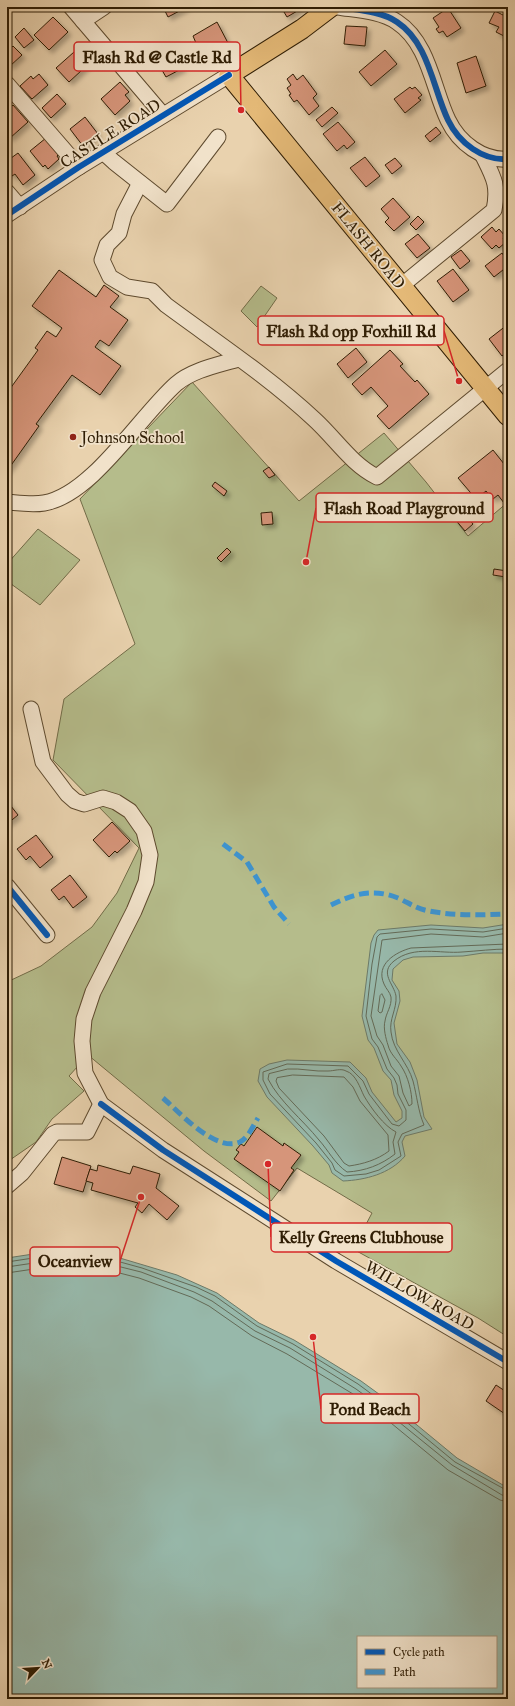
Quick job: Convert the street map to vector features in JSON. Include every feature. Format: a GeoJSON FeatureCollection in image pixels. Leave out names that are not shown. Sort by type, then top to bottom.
{"type":"FeatureCollection","features":[{"type":"Feature","properties":{"kind":"main road","name":"CASTLE ROAD"},"geometry":{"type":"LineString","coordinates":[[229,75],[296,32],[330,7]]}},
{"type":"Feature","properties":{"kind":"main road","name":"FLASH ROAD"},"geometry":{"type":"LineString","coordinates":[[229,75],[508,416]]}},
{"type":"Feature","properties":{"kind":"street"},"geometry":{"type":"LineString","coordinates":[[71,7],[163,115]]}},
{"type":"Feature","properties":{"kind":"street"},"geometry":{"type":"LineString","coordinates":[[83,21],[104,7]]}},
{"type":"Feature","properties":{"kind":"street"},"geometry":{"type":"LineString","coordinates":[[338,7],[380,14],[397,22],[411,36],[429,63],[448,121],[462,139],[483,156],[498,160],[508,159]]}},
{"type":"Feature","properties":{"kind":"street","name":"CASTLE ROAD"},"geometry":{"type":"LineString","coordinates":[[7,215],[79,167],[229,75]]}},
{"type":"Feature","properties":{"kind":"street"},"geometry":{"type":"LineString","coordinates":[[7,84],[79,167]]}},
{"type":"Feature","properties":{"kind":"street"},"geometry":{"type":"LineString","coordinates":[[103,152],[167,204],[218,137]]}},
{"type":"Feature","properties":{"kind":"street"},"geometry":{"type":"LineString","coordinates":[[401,286],[494,210],[498,193],[493,176],[483,156]]}},
{"type":"Feature","properties":{"kind":"street"},"geometry":{"type":"LineString","coordinates":[[140,183],[124,214],[119,233],[107,246],[102,260],[110,277],[127,287],[152,290],[166,305],[273,385],[315,420],[362,470],[377,477],[508,370]]}},
{"type":"Feature","properties":{"kind":"street"},"geometry":{"type":"LineString","coordinates":[[7,192],[20,207]]}},
{"type":"Feature","properties":{"kind":"street"},"geometry":{"type":"LineString","coordinates":[[7,502],[44,503],[70,493],[93,473],[176,383],[195,373],[238,359]]}},
{"type":"Feature","properties":{"kind":"street"},"geometry":{"type":"LineString","coordinates":[[7,1186],[22,1173],[53,1134],[57,1132],[87,1132],[101,1104],[85,1072],[82,1040],[84,1019],[93,992],[134,911],[146,882],[150,855],[144,831],[130,811],[116,802],[103,798],[84,804],[75,801],[67,794],[42,762],[31,709]]}},
{"type":"Feature","properties":{"kind":"street"},"geometry":{"type":"LineString","coordinates":[[7,886],[47,936]]}},
{"type":"Feature","properties":{"kind":"street","name":"WILLOW ROAD"},"geometry":{"type":"LineString","coordinates":[[101,1104],[163,1150],[336,1261],[508,1362]]}},
{"type":"Feature","properties":{"kind":"green space"},"geometry":{"type":"Polygon","coordinates":[[[261,286],[277,298],[257,327],[241,311],[261,286]]]}},
{"type":"Feature","properties":{"kind":"green space"},"geometry":{"type":"Polygon","coordinates":[[[192,382],[299,501],[384,433],[426,482],[468,536],[508,502],[508,1337],[478,1318],[353,1249],[372,1213],[297,1168],[271,1201],[204,1151],[88,1055],[69,1076],[84,1091],[52,1119],[36,1142],[7,1162],[7,982],[41,966],[92,927],[117,893],[139,848],[53,760],[64,699],[135,644],[80,499],[192,382]]]}},
{"type":"Feature","properties":{"kind":"green space"},"geometry":{"type":"Polygon","coordinates":[[[38,529],[80,560],[40,605],[7,581],[7,564],[38,529]]]}},
{"type":"Feature","properties":{"kind":"water"},"geometry":{"type":"Polygon","coordinates":[[[508,924],[508,953],[413,957],[403,960],[393,969],[392,980],[399,991],[400,1001],[394,1023],[397,1044],[410,1062],[417,1080],[424,1117],[432,1129],[405,1136],[402,1142],[405,1156],[385,1172],[360,1179],[343,1181],[332,1173],[329,1165],[313,1146],[267,1097],[258,1081],[260,1069],[269,1064],[287,1060],[350,1062],[366,1078],[372,1092],[396,1122],[402,1118],[402,1111],[394,1095],[391,1080],[383,1071],[374,1048],[368,1040],[362,1016],[371,943],[374,935],[378,930],[431,925],[483,928],[508,924]]]}},
{"type":"Feature","properties":{"kind":"water"},"geometry":{"type":"Polygon","coordinates":[[[53,1251],[103,1253],[177,1275],[217,1293],[259,1323],[294,1340],[361,1381],[383,1397],[457,1458],[508,1488],[508,1699],[7,1699],[7,1258],[53,1251]]]}},
{"type":"Feature","properties":{"kind":"building"},"geometry":{"type":"Polygon","coordinates":[[[168,7],[187,7],[168,17],[164,9],[168,7]]]}},
{"type":"Feature","properties":{"kind":"building"},"geometry":{"type":"Polygon","coordinates":[[[281,7],[304,7],[287,17],[281,7]]]}},
{"type":"Feature","properties":{"kind":"building"},"geometry":{"type":"Polygon","coordinates":[[[448,8],[461,28],[447,37],[443,31],[439,33],[436,29],[439,27],[433,18],[448,8]]]}},
{"type":"Feature","properties":{"kind":"building"},"geometry":{"type":"Polygon","coordinates":[[[495,11],[505,16],[506,13],[508,14],[508,38],[496,32],[499,27],[489,23],[495,11]]]}},
{"type":"Feature","properties":{"kind":"building"},"geometry":{"type":"Polygon","coordinates":[[[53,17],[68,32],[49,50],[34,35],[53,17]]]}},
{"type":"Feature","properties":{"kind":"building"},"geometry":{"type":"Polygon","coordinates":[[[217,22],[228,43],[190,63],[182,47],[191,42],[193,45],[196,43],[193,36],[217,22]]]}},
{"type":"Feature","properties":{"kind":"building"},"geometry":{"type":"Polygon","coordinates":[[[346,26],[367,27],[365,46],[344,44],[346,26]]]}},
{"type":"Feature","properties":{"kind":"building"},"geometry":{"type":"Polygon","coordinates":[[[24,28],[34,40],[24,48],[15,37],[24,28]]]}},
{"type":"Feature","properties":{"kind":"building"},"geometry":{"type":"Polygon","coordinates":[[[83,44],[95,58],[69,82],[56,68],[83,44]]]}},
{"type":"Feature","properties":{"kind":"building"},"geometry":{"type":"Polygon","coordinates":[[[13,46],[22,55],[10,66],[7,63],[7,52],[13,46]]]}},
{"type":"Feature","properties":{"kind":"building"},"geometry":{"type":"Polygon","coordinates":[[[172,49],[183,68],[166,77],[155,58],[172,49]]]}},
{"type":"Feature","properties":{"kind":"building"},"geometry":{"type":"Polygon","coordinates":[[[385,50],[397,64],[371,86],[359,72],[385,50]]]}},
{"type":"Feature","properties":{"kind":"building"},"geometry":{"type":"Polygon","coordinates":[[[476,56],[486,86],[466,93],[457,63],[476,56]]]}},
{"type":"Feature","properties":{"kind":"building"},"geometry":{"type":"Polygon","coordinates":[[[39,74],[48,85],[32,99],[20,86],[31,76],[33,79],[39,74]]]}},
{"type":"Feature","properties":{"kind":"building"},"geometry":{"type":"Polygon","coordinates":[[[293,74],[297,80],[303,75],[317,94],[313,98],[319,106],[309,115],[297,100],[294,102],[289,95],[291,94],[287,88],[291,85],[287,79],[293,74]]]}},
{"type":"Feature","properties":{"kind":"building"},"geometry":{"type":"Polygon","coordinates":[[[120,82],[129,92],[125,95],[130,101],[115,115],[101,99],[120,82]]]}},
{"type":"Feature","properties":{"kind":"building"},"geometry":{"type":"Polygon","coordinates":[[[410,87],[412,89],[415,87],[422,95],[418,98],[421,100],[405,113],[394,99],[410,87]]]}},
{"type":"Feature","properties":{"kind":"building"},"geometry":{"type":"Polygon","coordinates":[[[57,94],[66,104],[51,118],[42,108],[57,94]]]}},
{"type":"Feature","properties":{"kind":"building"},"geometry":{"type":"Polygon","coordinates":[[[13,105],[28,122],[10,138],[7,135],[7,111],[13,105]]]}},
{"type":"Feature","properties":{"kind":"building"},"geometry":{"type":"Polygon","coordinates":[[[332,107],[338,113],[322,127],[316,120],[332,107]]]}},
{"type":"Feature","properties":{"kind":"building"},"geometry":{"type":"Polygon","coordinates":[[[85,117],[98,134],[83,146],[70,129],[85,117]]]}},
{"type":"Feature","properties":{"kind":"building"},"geometry":{"type":"Polygon","coordinates":[[[338,122],[355,142],[347,149],[344,145],[337,151],[323,134],[338,122]]]}},
{"type":"Feature","properties":{"kind":"building"},"geometry":{"type":"Polygon","coordinates":[[[436,127],[441,133],[430,142],[425,136],[436,127]]]}},
{"type":"Feature","properties":{"kind":"building"},"geometry":{"type":"Polygon","coordinates":[[[46,138],[59,154],[57,156],[59,159],[48,169],[45,165],[43,167],[30,151],[46,138]]]}},
{"type":"Feature","properties":{"kind":"building"},"geometry":{"type":"Polygon","coordinates":[[[18,153],[35,175],[23,185],[15,174],[12,176],[7,169],[9,166],[7,161],[18,153]]]}},
{"type":"Feature","properties":{"kind":"building"},"geometry":{"type":"Polygon","coordinates":[[[365,157],[380,176],[366,187],[350,168],[365,157]]]}},
{"type":"Feature","properties":{"kind":"building"},"geometry":{"type":"Polygon","coordinates":[[[395,158],[402,166],[392,174],[385,165],[395,158]]]}},
{"type":"Feature","properties":{"kind":"building"},"geometry":{"type":"Polygon","coordinates":[[[393,198],[410,217],[394,231],[385,222],[389,218],[381,209],[393,198]]]}},
{"type":"Feature","properties":{"kind":"building"},"geometry":{"type":"Polygon","coordinates":[[[418,216],[424,222],[416,230],[410,224],[418,216]]]}},
{"type":"Feature","properties":{"kind":"building"},"geometry":{"type":"Polygon","coordinates":[[[492,227],[496,232],[499,229],[505,236],[503,239],[506,242],[499,248],[496,245],[492,249],[481,237],[492,227]]]}},
{"type":"Feature","properties":{"kind":"building"},"geometry":{"type":"Polygon","coordinates":[[[418,234],[430,248],[417,258],[405,244],[418,234]]]}},
{"type":"Feature","properties":{"kind":"building"},"geometry":{"type":"Polygon","coordinates":[[[461,250],[470,261],[460,269],[451,257],[461,250]]]}},
{"type":"Feature","properties":{"kind":"building"},"geometry":{"type":"Polygon","coordinates":[[[502,253],[508,262],[508,266],[494,277],[485,266],[502,253]]]}},
{"type":"Feature","properties":{"kind":"building"},"geometry":{"type":"Polygon","coordinates":[[[453,269],[469,290],[453,302],[437,281],[453,269]]]}},
{"type":"Feature","properties":{"kind":"building"},"geometry":{"type":"Polygon","coordinates":[[[59,270],[96,297],[104,285],[119,296],[110,307],[128,320],[109,346],[100,340],[95,347],[121,366],[100,395],[72,375],[36,424],[39,426],[7,471],[7,393],[38,350],[35,348],[47,331],[56,337],[62,328],[32,306],[59,270]]]}},
{"type":"Feature","properties":{"kind":"building"},"geometry":{"type":"Polygon","coordinates":[[[508,321],[508,351],[502,356],[489,339],[507,325],[506,323],[508,321]]]}},
{"type":"Feature","properties":{"kind":"building"},"geometry":{"type":"Polygon","coordinates":[[[356,348],[367,362],[348,378],[337,364],[356,348]]]}},
{"type":"Feature","properties":{"kind":"building"},"geometry":{"type":"Polygon","coordinates":[[[390,350],[403,364],[400,366],[415,382],[417,380],[429,394],[389,429],[377,416],[388,406],[371,387],[362,395],[352,384],[390,350]]]}},
{"type":"Feature","properties":{"kind":"building"},"geometry":{"type":"Polygon","coordinates":[[[493,450],[508,469],[508,500],[504,503],[498,495],[493,499],[486,491],[476,499],[458,478],[493,450]]]}},
{"type":"Feature","properties":{"kind":"building"},"geometry":{"type":"Polygon","coordinates":[[[269,467],[275,475],[269,478],[263,471],[269,467]]]}},
{"type":"Feature","properties":{"kind":"building"},"geometry":{"type":"Polygon","coordinates":[[[215,482],[227,491],[224,496],[212,486],[215,482]]]}},
{"type":"Feature","properties":{"kind":"building"},"geometry":{"type":"Polygon","coordinates":[[[462,511],[473,524],[465,531],[454,518],[462,511]]]}},
{"type":"Feature","properties":{"kind":"building"},"geometry":{"type":"Polygon","coordinates":[[[272,512],[273,524],[262,525],[261,513],[272,512]]]}},
{"type":"Feature","properties":{"kind":"building"},"geometry":{"type":"Polygon","coordinates":[[[227,548],[231,552],[221,562],[217,558],[227,548]]]}},
{"type":"Feature","properties":{"kind":"building"},"geometry":{"type":"Polygon","coordinates":[[[494,569],[507,571],[506,577],[493,575],[494,569]]]}},
{"type":"Feature","properties":{"kind":"building"},"geometry":{"type":"Polygon","coordinates":[[[7,801],[18,815],[7,824],[7,801]]]}},
{"type":"Feature","properties":{"kind":"building"},"geometry":{"type":"Polygon","coordinates":[[[112,822],[130,841],[117,853],[115,851],[109,857],[93,840],[112,822]]]}},
{"type":"Feature","properties":{"kind":"building"},"geometry":{"type":"Polygon","coordinates":[[[36,835],[53,857],[40,868],[30,856],[26,860],[17,849],[36,835]]]}},
{"type":"Feature","properties":{"kind":"building"},"geometry":{"type":"Polygon","coordinates":[[[70,875],[87,897],[73,908],[64,896],[59,900],[51,890],[70,875]]]}},
{"type":"Feature","properties":{"kind":"building"},"geometry":{"type":"Polygon","coordinates":[[[257,1127],[283,1146],[284,1143],[301,1155],[291,1168],[294,1170],[280,1191],[234,1159],[239,1152],[236,1150],[241,1144],[244,1146],[257,1127]]]}},
{"type":"Feature","properties":{"kind":"building"},"geometry":{"type":"Polygon","coordinates":[[[62,1157],[91,1166],[83,1192],[54,1184],[62,1157]]]}},
{"type":"Feature","properties":{"kind":"building"},"geometry":{"type":"Polygon","coordinates":[[[98,1165],[130,1174],[133,1166],[160,1174],[156,1188],[179,1206],[167,1220],[149,1204],[142,1213],[135,1207],[138,1203],[91,1190],[93,1183],[86,1181],[90,1169],[97,1171],[98,1165]]]}},
{"type":"Feature","properties":{"kind":"building"},"geometry":{"type":"Polygon","coordinates":[[[496,1385],[508,1393],[508,1416],[486,1401],[496,1385]]]}},
{"type":"Feature","properties":{"kind":"marked path"},"geometry":{"type":"LineString","coordinates":[[223,844],[247,862],[274,907],[289,924]]}},
{"type":"Feature","properties":{"kind":"marked path"},"geometry":{"type":"LineString","coordinates":[[331,905],[355,895],[380,893],[398,898],[421,909],[439,913],[468,915],[508,914]]}},
{"type":"Feature","properties":{"kind":"marked path"},"geometry":{"type":"LineString","coordinates":[[163,1098],[198,1129],[209,1137],[220,1142],[230,1144],[240,1142],[248,1135],[258,1118]]}},
{"type":"Feature","properties":{"kind":"cycle path"},"geometry":{"type":"LineString","coordinates":[[338,7],[384,15],[391,18],[408,31],[423,54],[448,120],[458,136],[481,154],[499,159],[508,159]]}},
{"type":"Feature","properties":{"kind":"cycle path"},"geometry":{"type":"LineString","coordinates":[[7,215],[79,167],[229,75]]}},
{"type":"Feature","properties":{"kind":"cycle path"},"geometry":{"type":"LineString","coordinates":[[7,886],[47,935]]}},
{"type":"Feature","properties":{"kind":"cycle path"},"geometry":{"type":"LineString","coordinates":[[101,1104],[163,1150],[336,1261],[508,1362]]}},
{"type":"Feature","properties":{"kind":"place","name":"Flash Rd @ Castle Rd"},"geometry":{"type":"Point","coordinates":[241,110]}},
{"type":"Feature","properties":{"kind":"place","name":"Flash Rd opp Foxhill Rd"},"geometry":{"type":"Point","coordinates":[459,381]}},
{"type":"Feature","properties":{"kind":"place","name":"Johnson School"},"geometry":{"type":"Point","coordinates":[73,437]}},
{"type":"Feature","properties":{"kind":"place","name":"Flash Road Playground"},"geometry":{"type":"Point","coordinates":[306,562]}},
{"type":"Feature","properties":{"kind":"place","name":"Kelly Greens Clubhouse"},"geometry":{"type":"Point","coordinates":[268,1164]}},
{"type":"Feature","properties":{"kind":"place","name":"Oceanview"},"geometry":{"type":"Point","coordinates":[141,1197]}},
{"type":"Feature","properties":{"kind":"place","name":"Pond Beach"},"geometry":{"type":"Point","coordinates":[313,1337]}}]}
